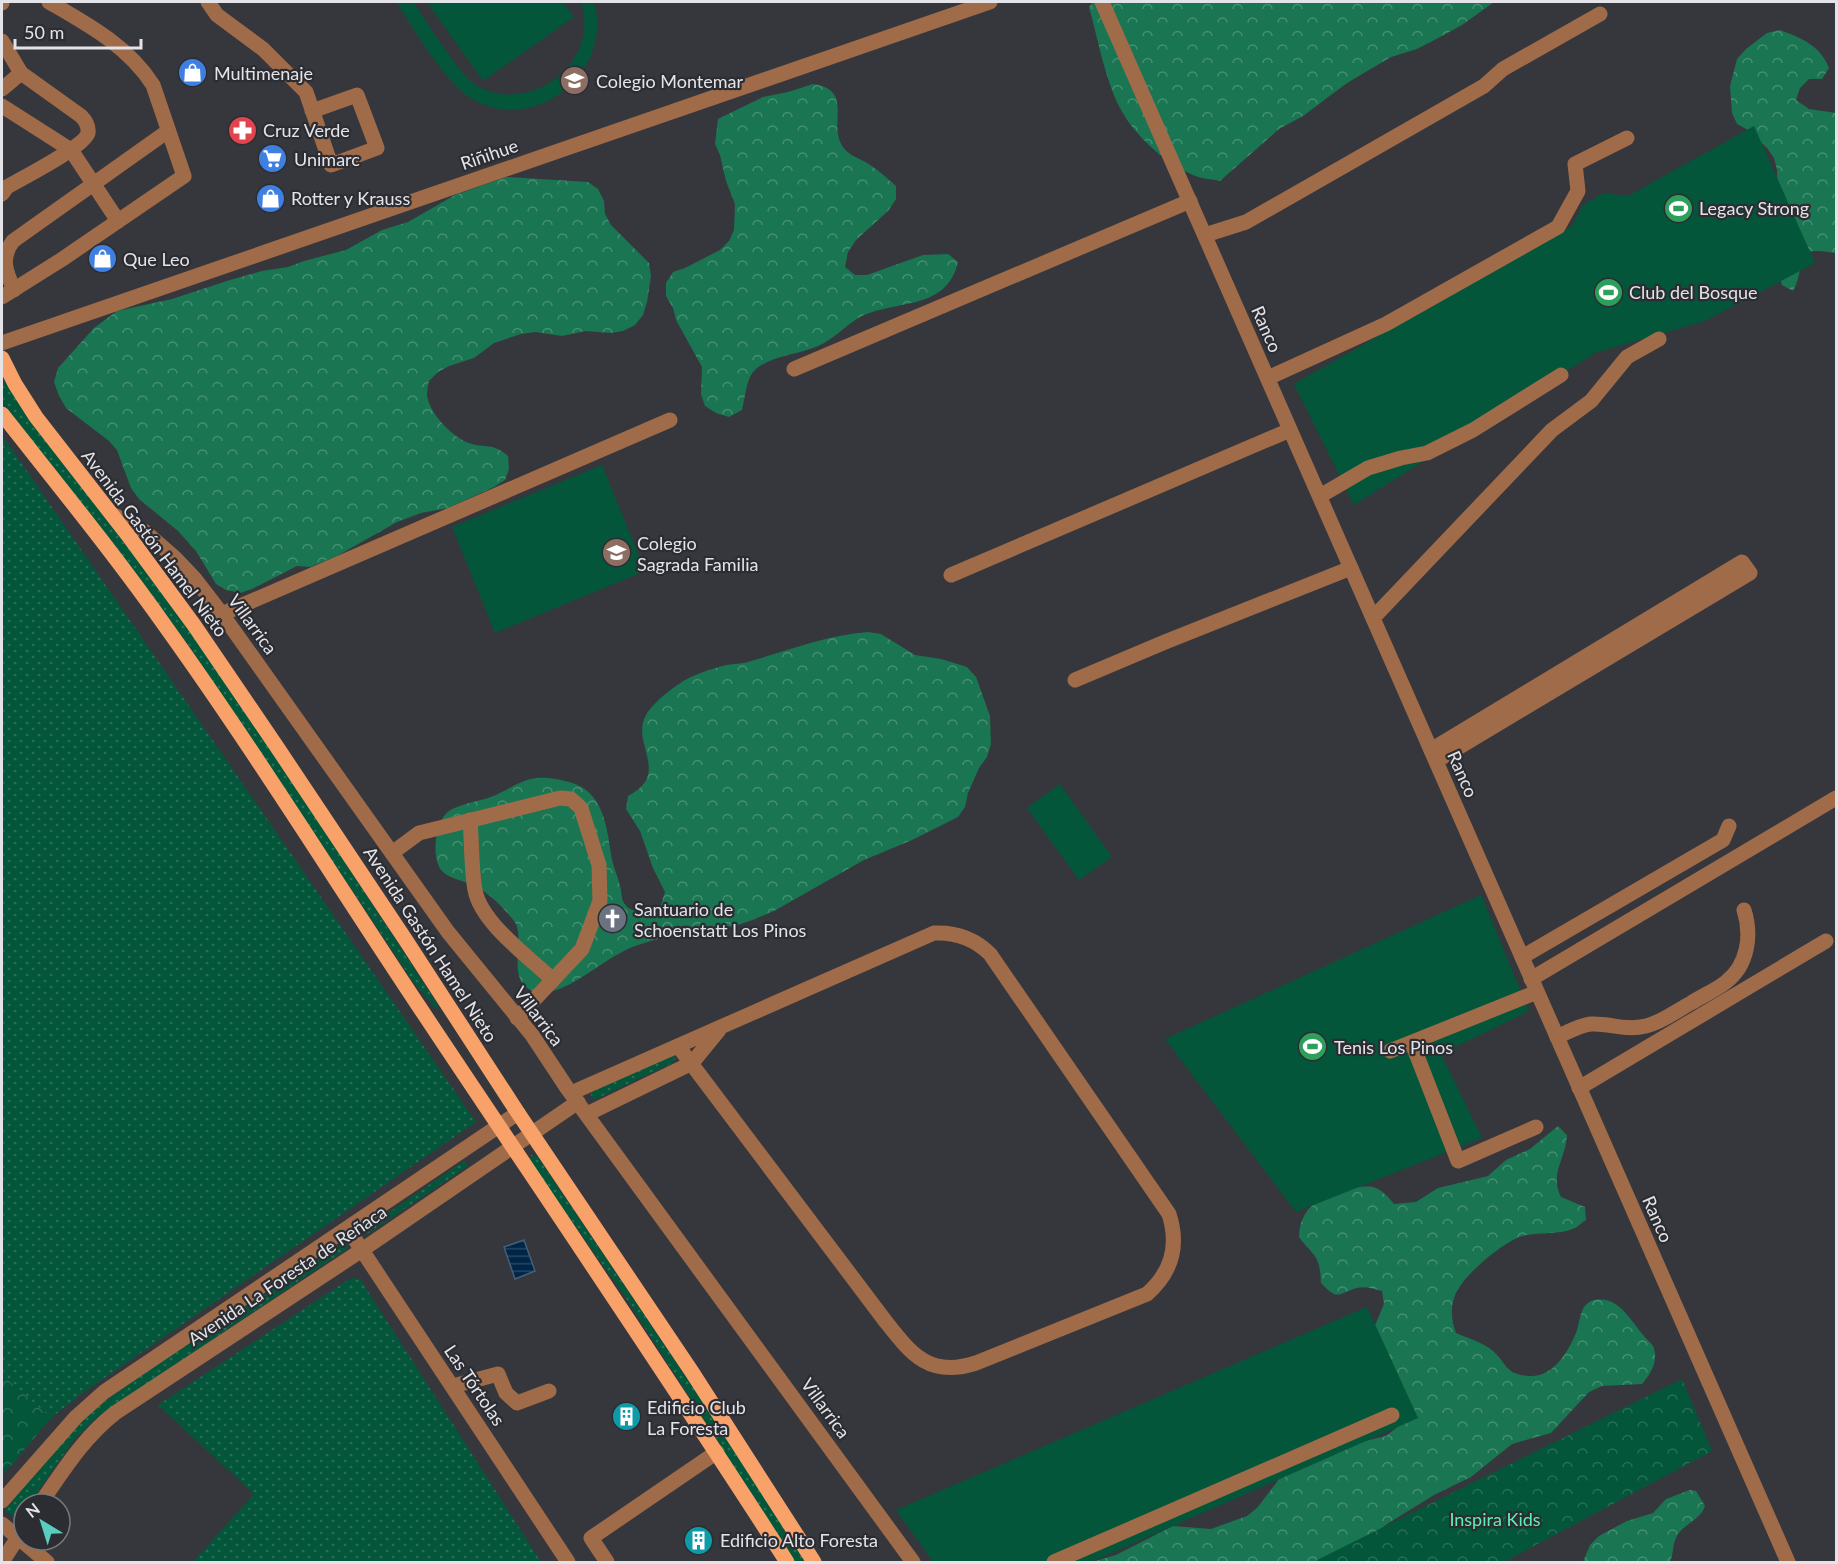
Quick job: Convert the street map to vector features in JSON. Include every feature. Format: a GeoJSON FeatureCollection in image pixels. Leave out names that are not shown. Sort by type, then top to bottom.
{"type":"FeatureCollection","features":[{"type":"Feature","properties":{"kind":"main road","name":"Avenida Gastón Hamel Nieto"},"geometry":{"type":"LineString","coordinates":[[2,358],[36,417],[112,514],[194,625],[258,719],[692,1372],[814,1563]]}},
{"type":"Feature","properties":{"kind":"main road"},"geometry":{"type":"LineString","coordinates":[[2,414],[168,629],[717,1452],[787,1563]]}},
{"type":"Feature","properties":{"kind":"street"},"geometry":{"type":"LineString","coordinates":[[49,2],[68,7],[122,49],[144,71],[153,85],[184,176],[8,293],[4,265],[6,252],[13,241],[168,131]]}},
{"type":"Feature","properties":{"kind":"street"},"geometry":{"type":"LineString","coordinates":[[208,2],[217,15],[263,49],[306,92],[312,111],[331,165],[377,148],[357,95],[312,111]]}},
{"type":"Feature","properties":{"kind":"street","name":"Riñihue"},"geometry":{"type":"LineString","coordinates":[[2,343],[990,2]]}},
{"type":"Feature","properties":{"kind":"street","name":"Ranco"},"geometry":{"type":"LineString","coordinates":[[1102,2],[1788,1563]]}},
{"type":"Feature","properties":{"kind":"street"},"geometry":{"type":"LineString","coordinates":[[1205,235],[1246,222],[1484,86],[1503,69],[1600,14]]}},
{"type":"Feature","properties":{"kind":"street"},"geometry":{"type":"LineString","coordinates":[[2,41],[21,73],[85,120],[87,135],[71,150],[3,187]]}},
{"type":"Feature","properties":{"kind":"street"},"geometry":{"type":"LineString","coordinates":[[2,89],[21,73]]}},
{"type":"Feature","properties":{"kind":"street"},"geometry":{"type":"LineString","coordinates":[[2,106],[71,150],[118,220]]}},
{"type":"Feature","properties":{"kind":"street"},"geometry":{"type":"LineString","coordinates":[[1268,378],[1386,324],[1558,227],[1578,191],[1575,164],[1627,138]]}},
{"type":"Feature","properties":{"kind":"street"},"geometry":{"type":"LineString","coordinates":[[794,369],[1190,201]]}},
{"type":"Feature","properties":{"kind":"street"},"geometry":{"type":"LineString","coordinates":[[1373,618],[1552,430],[1591,401],[1627,357],[1659,339]]}},
{"type":"Feature","properties":{"kind":"street"},"geometry":{"type":"LineString","coordinates":[[1320,496],[1368,468],[1427,453],[1473,430],[1561,375]]}},
{"type":"Feature","properties":{"kind":"street"},"geometry":{"type":"LineString","coordinates":[[222,614],[670,420]]}},
{"type":"Feature","properties":{"kind":"street"},"geometry":{"type":"LineString","coordinates":[[951,574],[1290,430]]}},
{"type":"Feature","properties":{"kind":"street","name":"Villarrica"},"geometry":{"type":"LineString","coordinates":[[112,514],[144,531],[175,558],[195,579],[222,614],[448,932],[517,1018],[913,1563]]}},
{"type":"Feature","properties":{"kind":"street"},"geometry":{"type":"LineString","coordinates":[[1742,562],[1750,573],[1434,756],[1742,562]]}},
{"type":"Feature","properties":{"kind":"street"},"geometry":{"type":"LineString","coordinates":[[1075,680],[1351,568]]}},
{"type":"Feature","properties":{"kind":"street"},"geometry":{"type":"LineString","coordinates":[[392,854],[419,833],[560,798],[571,799],[581,808],[599,865],[600,900],[582,949],[517,1018]]}},
{"type":"Feature","properties":{"kind":"street"},"geometry":{"type":"LineString","coordinates":[[1390,1051],[1412,1043],[1534,985],[1836,798]]}},
{"type":"Feature","properties":{"kind":"street"},"geometry":{"type":"LineString","coordinates":[[470,820],[475,891],[481,906],[494,924],[553,980]]}},
{"type":"Feature","properties":{"kind":"street"},"geometry":{"type":"LineString","coordinates":[[1522,957],[1723,840],[1729,826]]}},
{"type":"Feature","properties":{"kind":"street"},"geometry":{"type":"LineString","coordinates":[[1557,1037],[1592,1024],[1624,1029],[1648,1026],[1671,1016],[1727,981],[1740,965],[1747,946],[1748,922],[1744,910]]}},
{"type":"Feature","properties":{"kind":"street"},"geometry":{"type":"LineString","coordinates":[[579,1103],[678,1046],[934,933],[946,932],[969,938],[990,954],[1169,1214],[1174,1239],[1173,1252],[1166,1271],[1147,1294],[976,1363],[953,1368],[929,1364],[918,1358],[900,1341],[678,1046]]}},
{"type":"Feature","properties":{"kind":"street"},"geometry":{"type":"LineString","coordinates":[[1579,1088],[1826,941]]}},
{"type":"Feature","properties":{"kind":"street"},"geometry":{"type":"LineString","coordinates":[[579,1103],[692,1063],[723,1026]]}},
{"type":"Feature","properties":{"kind":"street"},"geometry":{"type":"LineString","coordinates":[[1412,1043],[1458,1161],[1536,1127]]}},
{"type":"Feature","properties":{"kind":"street","name":"Avenida La Foresta de Reñaca"},"geometry":{"type":"LineString","coordinates":[[48,1492],[78,1448],[101,1424],[579,1103]]}},
{"type":"Feature","properties":{"kind":"street","name":"Avenida La Foresta de Reñaca"},"geometry":{"type":"LineString","coordinates":[[2,1501],[76,1417],[104,1392],[518,1113]]}},
{"type":"Feature","properties":{"kind":"street","name":"Las Tórtolas"},"geometry":{"type":"LineString","coordinates":[[348,1229],[568,1563]]}},
{"type":"Feature","properties":{"kind":"street"},"geometry":{"type":"LineString","coordinates":[[453,1386],[498,1374],[506,1393],[517,1403],[549,1391]]}},
{"type":"Feature","properties":{"kind":"street"},"geometry":{"type":"LineString","coordinates":[[1054,1563],[1392,1416]]}},
{"type":"Feature","properties":{"kind":"street"},"geometry":{"type":"LineString","coordinates":[[608,1563],[591,1538],[717,1452]]}},
{"type":"Feature","properties":{"kind":"street"},"geometry":{"type":"LineString","coordinates":[[2,1562],[12,1547]]}},
{"type":"Feature","properties":{"kind":"green space"},"geometry":{"type":"Polygon","coordinates":[[[396,2],[413,2],[453,60],[470,80],[477,86],[498,93],[519,94],[539,88],[557,78],[571,63],[581,45],[585,24],[581,2],[594,2],[597,27],[592,51],[581,73],[564,90],[544,103],[521,109],[496,108],[472,99],[451,81],[396,2]]]}},
{"type":"Feature","properties":{"kind":"green space"},"geometry":{"type":"Polygon","coordinates":[[[427,2],[563,2],[574,17],[483,81],[427,2]]]}},
{"type":"Feature","properties":{"kind":"green space"},"geometry":{"type":"Polygon","coordinates":[[[1093,2],[1494,2],[1462,25],[1417,49],[1391,57],[1347,83],[1303,116],[1279,129],[1220,181],[1196,176],[1182,170],[1161,156],[1133,128],[1120,108],[1106,72],[1089,7],[1093,2]]]}},
{"type":"Feature","properties":{"kind":"green space"},"geometry":{"type":"Polygon","coordinates":[[[1780,30],[1802,39],[1815,48],[1829,68],[1822,79],[1809,79],[1800,88],[1796,100],[1809,109],[1836,113],[1836,253],[1811,251],[1806,254],[1802,258],[1793,291],[1782,285],[1778,273],[1777,170],[1774,158],[1748,130],[1737,124],[1732,113],[1730,86],[1737,59],[1767,33],[1780,30]]]}},
{"type":"Feature","properties":{"kind":"green space"},"geometry":{"type":"Polygon","coordinates":[[[813,84],[826,87],[837,101],[837,128],[845,150],[867,163],[896,186],[896,199],[888,211],[856,240],[848,252],[845,267],[855,275],[867,275],[923,255],[948,254],[958,262],[952,277],[944,288],[933,295],[864,315],[824,343],[776,358],[761,366],[749,379],[742,410],[729,417],[705,406],[701,394],[702,367],[676,320],[673,308],[666,296],[666,283],[673,272],[720,250],[729,241],[734,230],[735,204],[715,144],[718,119],[763,97],[813,84]]]}},
{"type":"Feature","properties":{"kind":"green space","name":"Club del Bosque"},"geometry":{"type":"Polygon","coordinates":[[[1754,126],[1815,263],[1705,321],[1595,353],[1354,505],[1294,384],[1572,226],[1582,206],[1603,193],[1628,196],[1754,126]]]}},
{"type":"Feature","properties":{"kind":"green space"},"geometry":{"type":"Polygon","coordinates":[[[506,177],[588,182],[598,189],[604,201],[605,214],[611,225],[649,263],[651,276],[643,315],[635,325],[623,331],[611,333],[586,331],[562,336],[535,332],[521,334],[494,343],[474,358],[438,372],[429,381],[427,395],[429,402],[437,417],[449,430],[462,440],[475,445],[493,447],[508,456],[509,469],[505,480],[494,487],[448,508],[421,513],[397,522],[337,556],[310,567],[297,566],[252,589],[240,593],[226,590],[216,584],[196,551],[178,531],[139,499],[131,488],[117,450],[109,441],[66,408],[54,382],[58,368],[94,328],[117,311],[172,299],[230,280],[288,267],[346,250],[382,230],[408,222],[455,195],[506,177]]]}},
{"type":"Feature","properties":{"kind":"green space"},"geometry":{"type":"Polygon","coordinates":[[[2,377],[31,422],[197,641],[285,770],[439,1007],[436,1009],[412,980],[190,647],[134,571],[2,402],[2,377]]]}},
{"type":"Feature","properties":{"kind":"green space"},"geometry":{"type":"Polygon","coordinates":[[[2,435],[476,1122],[81,1394],[51,1418],[2,1375],[2,435]]]}},
{"type":"Feature","properties":{"kind":"green space"},"geometry":{"type":"Polygon","coordinates":[[[602,465],[645,571],[495,633],[452,527],[602,465]]]}},
{"type":"Feature","properties":{"kind":"green space","name":"Santuario de Schoenstatt Los Pinos"},"geometry":{"type":"Polygon","coordinates":[[[868,632],[881,634],[915,655],[941,659],[967,667],[976,677],[990,716],[991,744],[987,757],[979,768],[968,793],[965,807],[958,817],[864,860],[774,911],[755,919],[729,927],[671,936],[633,947],[558,989],[537,992],[527,987],[518,971],[519,939],[514,921],[488,894],[473,885],[448,876],[438,864],[436,839],[440,822],[444,816],[454,808],[491,797],[531,779],[557,779],[581,787],[590,794],[602,813],[624,903],[637,911],[657,907],[661,905],[665,892],[653,868],[640,831],[626,809],[628,796],[641,787],[647,778],[649,768],[642,726],[649,710],[673,688],[704,672],[726,665],[744,663],[821,640],[868,632]]]}},
{"type":"Feature","properties":{"kind":"green space"},"geometry":{"type":"Polygon","coordinates":[[[1060,784],[1112,857],[1079,880],[1027,808],[1060,784]]]}},
{"type":"Feature","properties":{"kind":"green space","name":"Tenis Los Pinos"},"geometry":{"type":"Polygon","coordinates":[[[1481,895],[1529,1011],[1441,1054],[1482,1138],[1296,1212],[1165,1039],[1481,895]]]}},
{"type":"Feature","properties":{"kind":"green space"},"geometry":{"type":"Polygon","coordinates":[[[671,1054],[675,1057],[674,1062],[594,1100],[590,1093],[671,1054]]]}},
{"type":"Feature","properties":{"kind":"green space"},"geometry":{"type":"Polygon","coordinates":[[[1558,1126],[1567,1135],[1557,1173],[1558,1188],[1561,1197],[1585,1207],[1586,1220],[1568,1230],[1519,1237],[1502,1246],[1467,1277],[1456,1293],[1452,1308],[1454,1328],[1456,1333],[1489,1348],[1510,1371],[1523,1375],[1541,1375],[1554,1367],[1569,1348],[1586,1305],[1595,1300],[1611,1302],[1623,1310],[1655,1351],[1653,1367],[1642,1384],[1602,1386],[1589,1392],[1551,1433],[1512,1444],[1471,1477],[1434,1495],[1387,1524],[1337,1562],[1092,1562],[1116,1555],[1173,1526],[1211,1529],[1247,1516],[1257,1508],[1290,1465],[1348,1445],[1386,1436],[1405,1421],[1374,1328],[1384,1304],[1382,1291],[1360,1287],[1335,1294],[1327,1289],[1321,1283],[1316,1257],[1299,1237],[1304,1215],[1314,1204],[1327,1197],[1344,1190],[1362,1187],[1376,1188],[1394,1204],[1416,1202],[1438,1188],[1488,1176],[1506,1160],[1530,1149],[1558,1126]]]}},
{"type":"Feature","properties":{"kind":"green space"},"geometry":{"type":"Polygon","coordinates":[[[531,1155],[537,1156],[709,1411],[805,1562],[795,1562],[626,1298],[530,1161],[531,1155]]]}},
{"type":"Feature","properties":{"kind":"green space"},"geometry":{"type":"Polygon","coordinates":[[[464,1161],[468,1166],[367,1234],[364,1233],[363,1230],[464,1161]]]}},
{"type":"Feature","properties":{"kind":"green space"},"geometry":{"type":"Polygon","coordinates":[[[347,1243],[348,1248],[96,1418],[73,1441],[37,1492],[20,1492],[68,1434],[129,1383],[347,1243]]]}},
{"type":"Feature","properties":{"kind":"green space"},"geometry":{"type":"Polygon","coordinates":[[[351,1278],[360,1279],[541,1562],[193,1562],[254,1494],[158,1405],[351,1278]]]}},
{"type":"Feature","properties":{"kind":"green space"},"geometry":{"type":"Polygon","coordinates":[[[1367,1307],[1418,1418],[1091,1562],[933,1562],[896,1510],[1367,1307]]]}},
{"type":"Feature","properties":{"kind":"green space"},"geometry":{"type":"Polygon","coordinates":[[[2,1375],[51,1418],[2,1476],[2,1375]]]}},
{"type":"Feature","properties":{"kind":"green space","name":"Inspira Kids"},"geometry":{"type":"Polygon","coordinates":[[[1682,1379],[1712,1451],[1504,1562],[1313,1562],[1682,1379]]]}},
{"type":"Feature","properties":{"kind":"green space"},"geometry":{"type":"Polygon","coordinates":[[[1690,1490],[1696,1491],[1705,1506],[1700,1514],[1678,1534],[1670,1562],[1583,1562],[1590,1545],[1599,1536],[1627,1521],[1653,1513],[1666,1499],[1690,1490]]]}},
{"type":"Feature","properties":{"kind":"green space"},"geometry":{"type":"Polygon","coordinates":[[[12,1502],[12,1516],[5,1510],[12,1502]]]}},
{"type":"Feature","properties":{"kind":"water"},"geometry":{"type":"Polygon","coordinates":[[[524,1240],[535,1271],[515,1279],[504,1247],[524,1240]]]}},
{"type":"Feature","properties":{"kind":"place","name":"Multimenaje"},"geometry":{"type":"Point","coordinates":[193,73]}},
{"type":"Feature","properties":{"kind":"place","name":"Colegio Montemar"},"geometry":{"type":"Point","coordinates":[575,81]}},
{"type":"Feature","properties":{"kind":"place","name":"Cruz Verde"},"geometry":{"type":"Point","coordinates":[242,130]}},
{"type":"Feature","properties":{"kind":"place","name":"Unimarc"},"geometry":{"type":"Point","coordinates":[273,159]}},
{"type":"Feature","properties":{"kind":"place","name":"Rotter y Krauss"},"geometry":{"type":"Point","coordinates":[270,198]}},
{"type":"Feature","properties":{"kind":"place","name":"Legacy Strong"},"geometry":{"type":"Point","coordinates":[1678,208]}},
{"type":"Feature","properties":{"kind":"place","name":"Que Leo"},"geometry":{"type":"Point","coordinates":[102,259]}},
{"type":"Feature","properties":{"kind":"place","name":"Club del Bosque"},"geometry":{"type":"Point","coordinates":[1608,292]}},
{"type":"Feature","properties":{"kind":"place","name":"Colegio Sagrada Familia"},"geometry":{"type":"Point","coordinates":[616,553]}},
{"type":"Feature","properties":{"kind":"place","name":"Santuario de Schoenstatt Los Pinos"},"geometry":{"type":"Point","coordinates":[613,919]}},
{"type":"Feature","properties":{"kind":"place","name":"Tenis Los Pinos"},"geometry":{"type":"Point","coordinates":[1313,1047]}},
{"type":"Feature","properties":{"kind":"place","name":"Edificio Club La Foresta"},"geometry":{"type":"Point","coordinates":[626,1417]}},
{"type":"Feature","properties":{"kind":"place","name":"Edificio Alto Foresta"},"geometry":{"type":"Point","coordinates":[699,1540]}}]}
